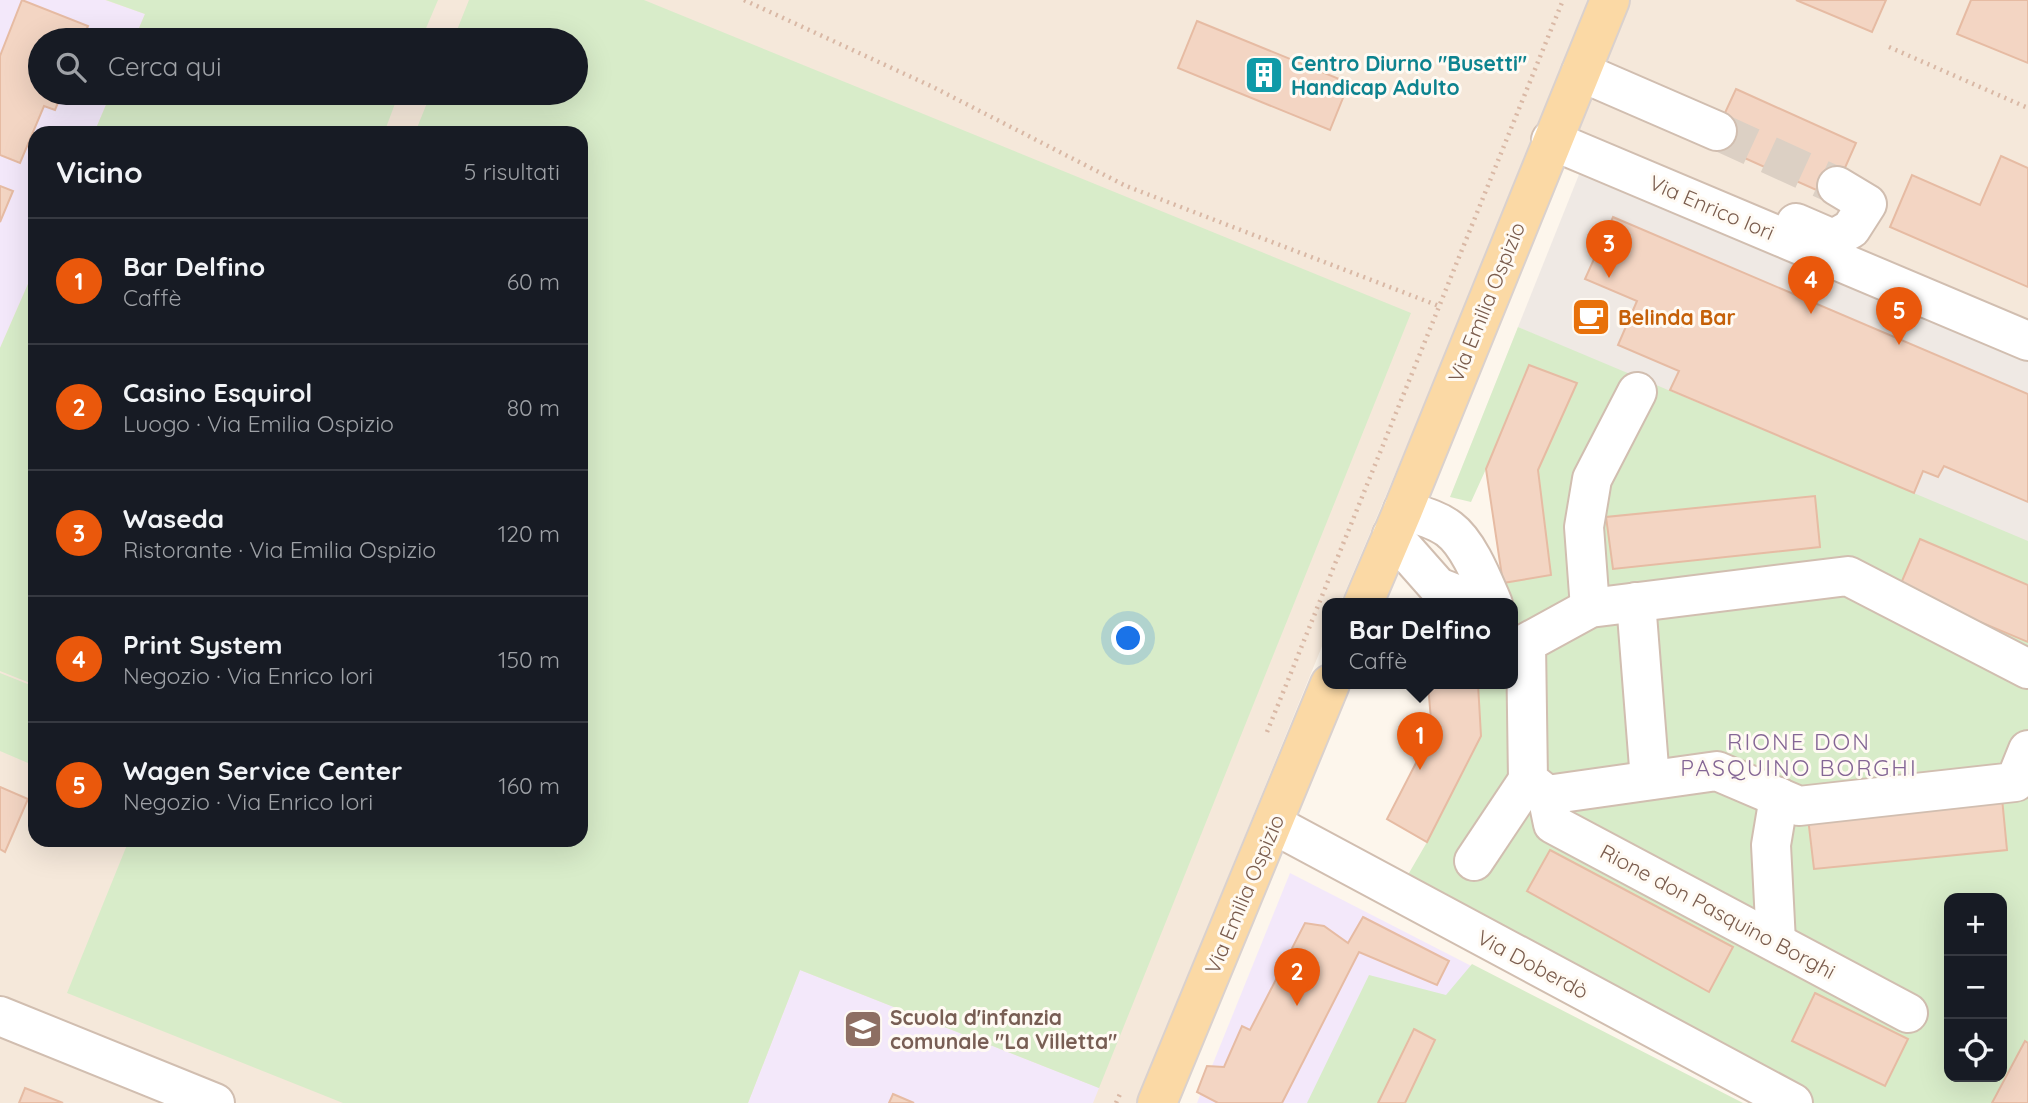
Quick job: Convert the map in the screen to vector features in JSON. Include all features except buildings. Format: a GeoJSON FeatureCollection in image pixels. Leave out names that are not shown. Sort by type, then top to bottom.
{"type":"FeatureCollection","features":[{"type":"Feature","properties":{"kind":"main road","name":"Via Emilia Ospizio"},"geometry":{"type":"LineString","coordinates":[[1366,598],[1610,0]]}},
{"type":"Feature","properties":{"kind":"main road","name":"Via Emilia Ospizio"},"geometry":{"type":"LineString","coordinates":[[1157,1103],[1328,689]]}},
{"type":"Feature","properties":{"kind":"street"},"geometry":{"type":"LineString","coordinates":[[1581,72],[1717,131]]}},
{"type":"Feature","properties":{"kind":"street"},"geometry":{"type":"LineString","coordinates":[[1555,132],[1833,239],[1851,229],[1867,204],[1837,186]]}},
{"type":"Feature","properties":{"kind":"street","name":"Via Enrico Iori"},"geometry":{"type":"LineString","coordinates":[[1555,132],[2028,341]]}},
{"type":"Feature","properties":{"kind":"street"},"geometry":{"type":"LineString","coordinates":[[1590,608],[1584,527],[1592,479],[1637,392]]}},
{"type":"Feature","properties":{"kind":"street"},"geometry":{"type":"LineString","coordinates":[[1398,522],[1438,587],[1466,598]]}},
{"type":"Feature","properties":{"kind":"street"},"geometry":{"type":"LineString","coordinates":[[1398,522],[1440,523],[1452,531],[1473,560],[1490,598]]}},
{"type":"Feature","properties":{"kind":"street","name":"Rione don Pasquino Borghi"},"geometry":{"type":"LineString","coordinates":[[1908,1013],[1553,824],[1537,788],[1519,636],[1590,608],[1848,576],[2028,670]]}},
{"type":"Feature","properties":{"kind":"street"},"geometry":{"type":"LineString","coordinates":[[1636,602],[1650,780]]}},
{"type":"Feature","properties":{"kind":"street"},"geometry":{"type":"LineString","coordinates":[[1474,861],[1537,788],[1650,780],[1717,771],[1799,806],[2015,782],[2028,750]]}},
{"type":"Feature","properties":{"kind":"street"},"geometry":{"type":"LineString","coordinates":[[1776,942],[1771,845],[1779,797]]}},
{"type":"Feature","properties":{"kind":"street","name":"Via Doberdò"},"geometry":{"type":"LineString","coordinates":[[1273,824],[1793,1103]]}},
{"type":"Feature","properties":{"kind":"street"},"geometry":{"type":"LineString","coordinates":[[0,1016],[215,1103]]}},
{"type":"Feature","properties":{"kind":"path"},"geometry":{"type":"LineString","coordinates":[[744,0],[933,87],[1126,186],[1439,306]]}},
{"type":"Feature","properties":{"kind":"path"},"geometry":{"type":"LineString","coordinates":[[1266,735],[1563,0]]}},
{"type":"Feature","properties":{"kind":"path"},"geometry":{"type":"LineString","coordinates":[[1889,47],[2028,108]]}},
{"type":"Feature","properties":{"kind":"path"},"geometry":{"type":"LineString","coordinates":[[1116,1103],[1121,1090]]}},
{"type":"Feature","properties":{"kind":"shaded area"},"geometry":{"type":"Polygon","coordinates":[[[0,0],[2028,0],[2028,345],[1525,154],[1469,299],[1343,598],[1322,598],[1322,646],[1136,1103],[0,1103],[0,0]]]}},
{"type":"Feature","properties":{"kind":"shaded area"},"geometry":{"type":"Polygon","coordinates":[[[0,0],[105,0],[145,14],[139,28],[28,28],[28,105],[106,105],[97,126],[28,126],[28,284],[0,348],[0,0]]]}},
{"type":"Feature","properties":{"kind":"shaded area"},"geometry":{"type":"Polygon","coordinates":[[[1594,137],[2028,332],[2028,551],[1518,327],[1594,137]]]}},
{"type":"Feature","properties":{"kind":"shaded area"},"geometry":{"type":"Polygon","coordinates":[[[1290,873],[1739,1103],[1197,1103],[1290,873]]]}},
{"type":"Feature","properties":{"kind":"shaded area","name":"Scuola d'infanzia comunale \"La Villetta\""},"geometry":{"type":"Polygon","coordinates":[[[800,970],[1099,1088],[1093,1103],[748,1103],[800,970]]]}},
{"type":"Feature","properties":{"kind":"green space"},"geometry":{"type":"Polygon","coordinates":[[[106,0],[438,0],[426,28],[139,28],[145,14],[106,0]]]}},
{"type":"Feature","properties":{"kind":"green space"},"geometry":{"type":"Polygon","coordinates":[[[469,0],[644,0],[1411,313],[1099,1088],[800,970],[748,1103],[343,1103],[67,993],[126,847],[588,847],[588,126],[418,126],[426,105],[588,105],[588,28],[458,28],[469,0]]]}},
{"type":"Feature","properties":{"kind":"green space"},"geometry":{"type":"Polygon","coordinates":[[[106,105],[394,105],[387,126],[97,126],[106,105]]]}},
{"type":"Feature","properties":{"kind":"green space"},"geometry":{"type":"Polygon","coordinates":[[[28,284],[28,682],[0,671],[0,348],[28,284]]]}},
{"type":"Feature","properties":{"kind":"green space"},"geometry":{"type":"Polygon","coordinates":[[[1518,327],[2028,541],[2028,1103],[1793,1103],[1398,892],[1427,842],[1481,736],[1478,689],[1518,689],[1518,598],[1499,598],[1503,583],[1551,574],[1538,470],[1486,469],[1471,502],[1450,497],[1518,327]]]}},
{"type":"Feature","properties":{"kind":"green space"},"geometry":{"type":"Polygon","coordinates":[[[0,673],[28,684],[28,763],[0,751],[0,673]]]}},
{"type":"Feature","properties":{"kind":"green space"},"geometry":{"type":"Polygon","coordinates":[[[1472,964],[1743,1103],[1307,1103],[1369,975],[1446,995],[1472,964]]]}},
{"type":"Feature","properties":{"kind":"tunnel"},"geometry":{"type":"LineString","coordinates":[[1717,131],[1837,186]]}},
{"type":"Feature","properties":{"kind":"place","name":"Centro Diurno \"Busetti\" Handicap Adulto"},"geometry":{"type":"Point","coordinates":[1264,75]}},
{"type":"Feature","properties":{"kind":"place","name":"Waseda"},"geometry":{"type":"Point","coordinates":[1609,278]}},
{"type":"Feature","properties":{"kind":"place","name":"Print System"},"geometry":{"type":"Point","coordinates":[1811,314]}},
{"type":"Feature","properties":{"kind":"place","name":"Belinda Bar"},"geometry":{"type":"Point","coordinates":[1591,317]}},
{"type":"Feature","properties":{"kind":"place","name":"Wagen Service Center"},"geometry":{"type":"Point","coordinates":[1899,345]}},
{"type":"Feature","properties":{"kind":"place","name":"Bar Delfino"},"geometry":{"type":"Point","coordinates":[1420,770]}},
{"type":"Feature","properties":{"kind":"place","name":"Casino Esquirol"},"geometry":{"type":"Point","coordinates":[1297,1006]}},
{"type":"Feature","properties":{"kind":"place","name":"Scuola d'infanzia comunale \"La Villetta\""},"geometry":{"type":"Point","coordinates":[863,1029]}},
{"type":"Feature","properties":{"kind":"district","name":"RIONE DON PASQUINO BORGHI"},"geometry":{"type":"Point","coordinates":[1799,754]}}]}
